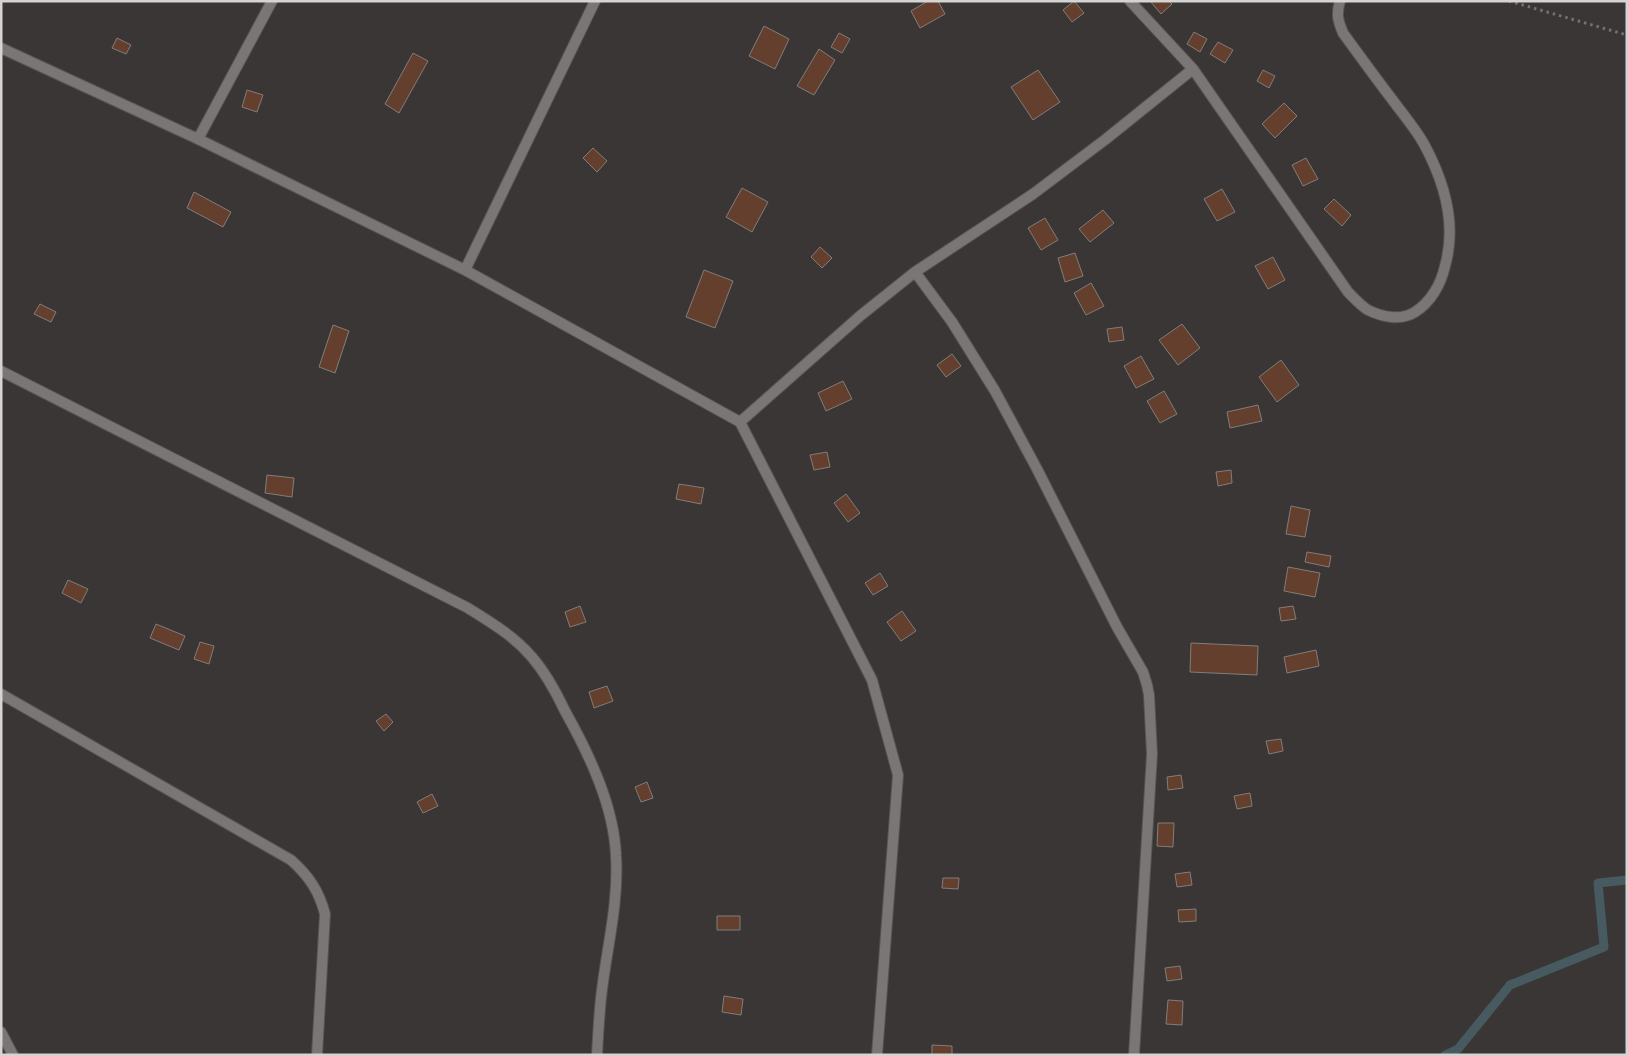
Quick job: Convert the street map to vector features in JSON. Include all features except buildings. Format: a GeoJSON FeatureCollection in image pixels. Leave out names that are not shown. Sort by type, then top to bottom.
{"type":"FeatureCollection","features":[{"type":"Feature","properties":{"kind":"street"},"geometry":{"type":"LineString","coordinates":[[198,139],[272,1]]}},
{"type":"Feature","properties":{"kind":"street"},"geometry":{"type":"LineString","coordinates":[[465,270],[595,1]]}},
{"type":"Feature","properties":{"kind":"street"},"geometry":{"type":"LineString","coordinates":[[1130,1],[1193,69],[1348,292],[1367,309],[1389,317],[1408,317],[1420,309],[1437,288],[1442,277],[1448,257],[1450,235],[1448,209],[1440,178],[1424,143],[1343,33],[1337,12],[1340,1]]}},
{"type":"Feature","properties":{"kind":"street"},"geometry":{"type":"LineString","coordinates":[[1,48],[198,139],[465,270],[740,422],[872,680],[898,775],[877,1055]]}},
{"type":"Feature","properties":{"kind":"street"},"geometry":{"type":"LineString","coordinates":[[740,422],[860,316],[915,272],[1033,194],[1106,139],[1193,69]]}},
{"type":"Feature","properties":{"kind":"street"},"geometry":{"type":"LineString","coordinates":[[915,272],[952,322],[995,390],[1142,672],[1147,685],[1152,754],[1134,1055]]}},
{"type":"Feature","properties":{"kind":"street"},"geometry":{"type":"LineString","coordinates":[[1,371],[468,608],[502,630],[531,656],[553,688],[582,742],[609,810],[614,832],[616,895],[601,998],[597,1055]]}},
{"type":"Feature","properties":{"kind":"street"},"geometry":{"type":"LineString","coordinates":[[1,694],[292,860],[312,881],[321,896],[325,914],[317,1055]]}},
{"type":"Feature","properties":{"kind":"street"},"geometry":{"type":"LineString","coordinates":[[1,1032],[13,1055]]}},
{"type":"Feature","properties":{"kind":"path"},"geometry":{"type":"LineString","coordinates":[[1509,1],[1627,36]]}},
{"type":"Feature","properties":{"kind":"waterway"},"geometry":{"type":"LineString","coordinates":[[1445,1055],[1458,1049],[1510,985],[1604,947],[1598,883],[1627,880]]}}]}
